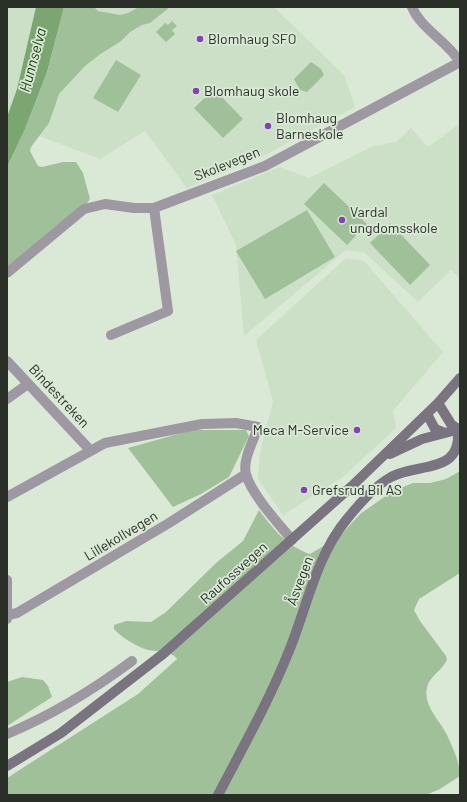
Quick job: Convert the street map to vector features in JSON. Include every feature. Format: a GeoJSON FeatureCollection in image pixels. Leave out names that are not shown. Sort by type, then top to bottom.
{"type":"FeatureCollection","features":[{"type":"Feature","properties":{"kind":"main road","name":"Raufossvegen"},"geometry":{"type":"LineString","coordinates":[[7,766],[61,733],[163,654],[292,540],[378,461],[438,403],[460,378]]}},
{"type":"Feature","properties":{"kind":"main road"},"geometry":{"type":"LineString","coordinates":[[438,403],[450,424],[459,429]]}},
{"type":"Feature","properties":{"kind":"main road"},"geometry":{"type":"LineString","coordinates":[[427,414],[435,429],[445,433]]}},
{"type":"Feature","properties":{"kind":"main road"},"geometry":{"type":"LineString","coordinates":[[378,461],[414,442],[459,429]]}},
{"type":"Feature","properties":{"kind":"main road","name":"Åsvegen"},"geometry":{"type":"LineString","coordinates":[[218,795],[269,699],[290,650],[324,555],[337,533],[347,519],[370,494],[390,478],[402,472],[442,464],[448,460],[454,453],[458,444],[459,429]]}},
{"type":"Feature","properties":{"kind":"street"},"geometry":{"type":"LineString","coordinates":[[412,7],[416,16],[450,48],[460,62]]}},
{"type":"Feature","properties":{"kind":"street","name":"Skolevegen"},"geometry":{"type":"LineString","coordinates":[[7,273],[84,209],[105,204],[134,208],[154,208],[265,166],[460,62]]}},
{"type":"Feature","properties":{"kind":"street"},"geometry":{"type":"LineString","coordinates":[[111,335],[168,311],[154,208]]}},
{"type":"Feature","properties":{"kind":"street","name":"Bindestreken"},"geometry":{"type":"LineString","coordinates":[[7,361],[90,450]]}},
{"type":"Feature","properties":{"kind":"street"},"geometry":{"type":"LineString","coordinates":[[7,399],[28,384]]}},
{"type":"Feature","properties":{"kind":"street"},"geometry":{"type":"LineString","coordinates":[[7,497],[105,443],[202,424],[236,423],[258,427],[247,459],[246,474],[268,512],[292,540]]}},
{"type":"Feature","properties":{"kind":"street","name":"Lillekollvegen"},"geometry":{"type":"LineString","coordinates":[[7,617],[18,613],[169,523],[246,474]]}},
{"type":"Feature","properties":{"kind":"street"},"geometry":{"type":"LineString","coordinates":[[7,580],[7,617]]}},
{"type":"Feature","properties":{"kind":"street"},"geometry":{"type":"LineString","coordinates":[[7,734],[30,724],[96,687],[132,661]]}},
{"type":"Feature","properties":{"kind":"shaded area"},"geometry":{"type":"Polygon","coordinates":[[[7,7],[36,7],[17,89],[7,117],[7,7]]]}},
{"type":"Feature","properties":{"kind":"shaded area"},"geometry":{"type":"Polygon","coordinates":[[[64,7],[94,7],[98,11],[120,15],[128,13],[139,7],[170,7],[150,23],[142,25],[130,32],[121,41],[99,55],[85,66],[59,94],[49,123],[31,147],[30,151],[38,166],[42,167],[63,162],[76,162],[83,173],[90,199],[85,206],[7,278],[7,167],[25,129],[47,72],[64,7]]]}},
{"type":"Feature","properties":{"kind":"shaded area","name":"Blomhaug skole"},"geometry":{"type":"Polygon","coordinates":[[[86,7],[274,7],[344,75],[355,107],[261,157],[187,188],[145,131],[100,159],[26,131],[86,7]]]}},
{"type":"Feature","properties":{"kind":"shaded area"},"geometry":{"type":"Polygon","coordinates":[[[172,21],[177,26],[172,30],[175,34],[166,42],[156,32],[165,23],[168,25],[172,21]]]}},
{"type":"Feature","properties":{"kind":"shaded area"},"geometry":{"type":"Polygon","coordinates":[[[116,60],[141,75],[118,112],[93,98],[116,60]]]}},
{"type":"Feature","properties":{"kind":"shaded area"},"geometry":{"type":"Polygon","coordinates":[[[311,62],[321,69],[324,75],[307,92],[300,90],[294,79],[311,62]]]}},
{"type":"Feature","properties":{"kind":"shaded area"},"geometry":{"type":"Polygon","coordinates":[[[214,89],[243,119],[223,138],[194,108],[214,89]]]}},
{"type":"Feature","properties":{"kind":"shaded area","name":"Vardal ungdomsskole"},"geometry":{"type":"Polygon","coordinates":[[[460,123],[460,278],[451,270],[418,302],[365,253],[346,250],[244,336],[236,245],[212,195],[280,167],[309,178],[371,147],[396,142],[411,128],[426,145],[430,146],[460,123]]]}},
{"type":"Feature","properties":{"kind":"shaded area"},"geometry":{"type":"Polygon","coordinates":[[[324,183],[367,224],[347,245],[304,204],[324,183]]]}},
{"type":"Feature","properties":{"kind":"shaded area"},"geometry":{"type":"Polygon","coordinates":[[[307,210],[335,257],[265,299],[236,251],[307,210]]]}},
{"type":"Feature","properties":{"kind":"shaded area"},"geometry":{"type":"Polygon","coordinates":[[[390,223],[430,265],[410,285],[370,243],[390,223]]]}},
{"type":"Feature","properties":{"kind":"shaded area"},"geometry":{"type":"Polygon","coordinates":[[[346,258],[364,261],[443,352],[393,411],[396,428],[343,477],[283,515],[258,479],[260,452],[273,401],[256,340],[346,258]]]}},
{"type":"Feature","properties":{"kind":"shaded area"},"geometry":{"type":"Polygon","coordinates":[[[192,430],[246,430],[249,436],[229,477],[201,494],[173,507],[128,448],[192,430]]]}},
{"type":"Feature","properties":{"kind":"shaded area"},"geometry":{"type":"Polygon","coordinates":[[[460,471],[460,573],[419,599],[414,610],[420,621],[446,656],[447,660],[432,678],[426,691],[429,705],[452,745],[460,771],[460,776],[440,789],[426,795],[7,795],[7,778],[138,694],[177,659],[166,652],[142,648],[117,632],[114,629],[114,625],[126,621],[151,622],[166,612],[216,563],[243,541],[259,510],[287,542],[310,554],[339,537],[360,514],[393,491],[413,483],[430,483],[446,479],[460,471]]]}},
{"type":"Feature","properties":{"kind":"shaded area"},"geometry":{"type":"Polygon","coordinates":[[[22,677],[43,680],[48,686],[52,697],[7,726],[7,682],[22,677]]]}},
{"type":"Feature","properties":{"kind":"water","name":"Hunnselva"},"geometry":{"type":"Polygon","coordinates":[[[36,7],[64,7],[47,72],[25,129],[7,167],[7,117],[17,89],[36,7]]]}},
{"type":"Feature","properties":{"kind":"place","name":"Blomhaug SFO"},"geometry":{"type":"Point","coordinates":[200,39]}},
{"type":"Feature","properties":{"kind":"place","name":"Blomhaug skole"},"geometry":{"type":"Point","coordinates":[196,91]}},
{"type":"Feature","properties":{"kind":"place","name":"Blomhaug Barneskole"},"geometry":{"type":"Point","coordinates":[268,126]}},
{"type":"Feature","properties":{"kind":"place","name":"Vardal ungdomsskole"},"geometry":{"type":"Point","coordinates":[342,220]}},
{"type":"Feature","properties":{"kind":"place","name":"Meca M-Service"},"geometry":{"type":"Point","coordinates":[357,430]}},
{"type":"Feature","properties":{"kind":"place","name":"Grefsrud Bil AS"},"geometry":{"type":"Point","coordinates":[304,490]}}]}
